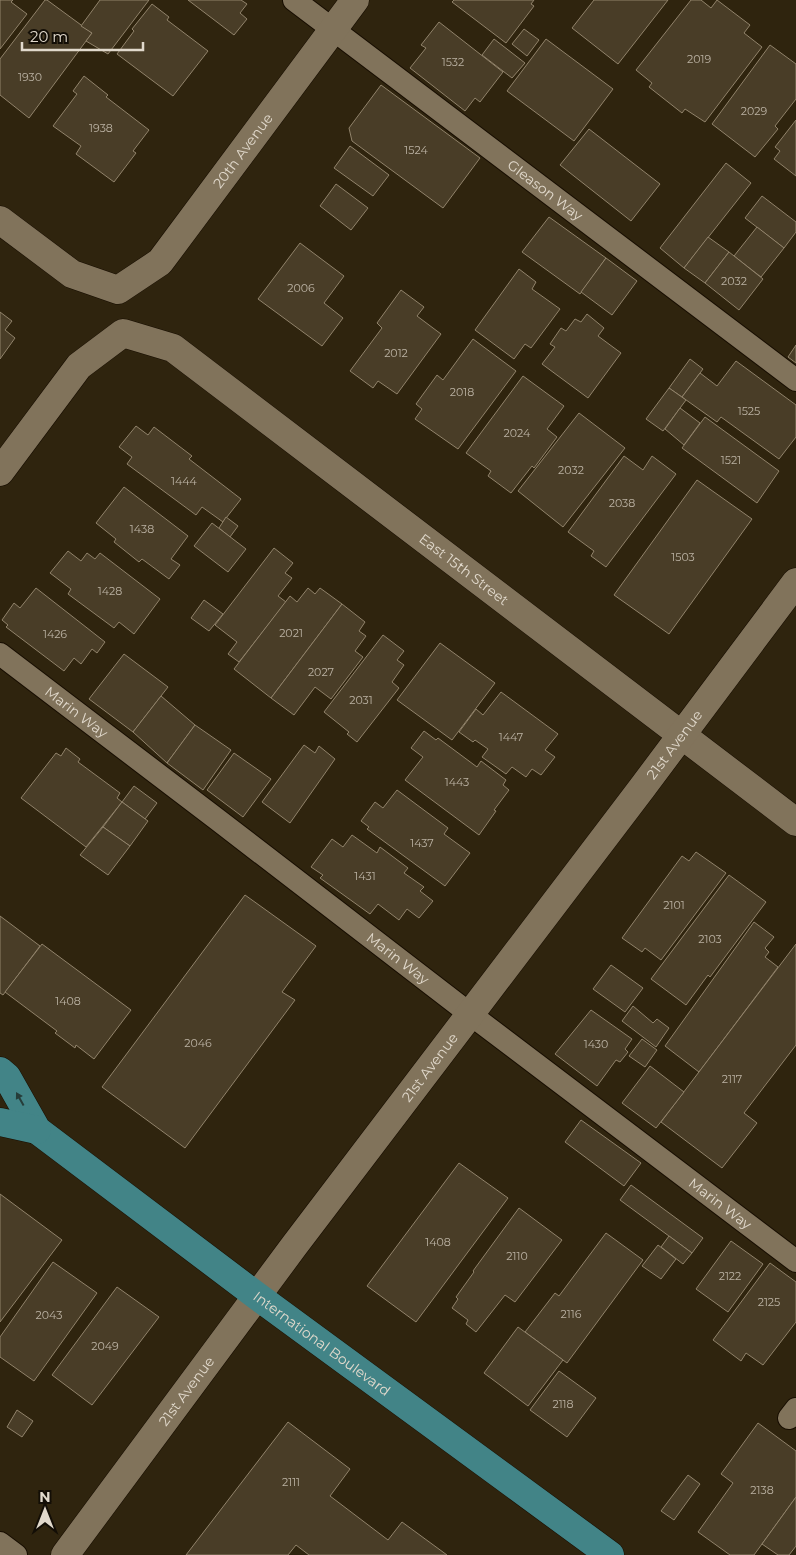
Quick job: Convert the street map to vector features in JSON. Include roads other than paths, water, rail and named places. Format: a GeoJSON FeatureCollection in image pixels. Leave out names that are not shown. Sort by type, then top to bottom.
{"type":"FeatureCollection","features":[{"type":"Feature","properties":{"kind":"main road","name":"International Boulevard"},"geometry":{"type":"LineString","coordinates":[[0,1071],[7,1077],[37,1130],[257,1296],[610,1555]]}},
{"type":"Feature","properties":{"kind":"main road","name":"International Boulevard"},"geometry":{"type":"LineString","coordinates":[[0,1122],[37,1130]]}},
{"type":"Feature","properties":{"kind":"street","name":"20th Avenue"},"geometry":{"type":"LineString","coordinates":[[0,220],[72,274],[118,290],[160,262],[355,0]]}},
{"type":"Feature","properties":{"kind":"street","name":"East 15th Street"},"geometry":{"type":"LineString","coordinates":[[0,472],[79,366],[123,333],[173,348],[796,822]]}},
{"type":"Feature","properties":{"kind":"street","name":"21st Avenue"},"geometry":{"type":"LineString","coordinates":[[66,1555],[257,1296],[796,582]]}},
{"type":"Feature","properties":{"kind":"lane","name":"Gleason Way"},"geometry":{"type":"LineString","coordinates":[[294,0],[796,380]]}},
{"type":"Feature","properties":{"kind":"lane","name":"Marin Way"},"geometry":{"type":"LineString","coordinates":[[0,654],[796,1262]]}},
{"type":"Feature","properties":{"kind":"lane"},"geometry":{"type":"LineString","coordinates":[[0,1543],[16,1555]]}}]}
